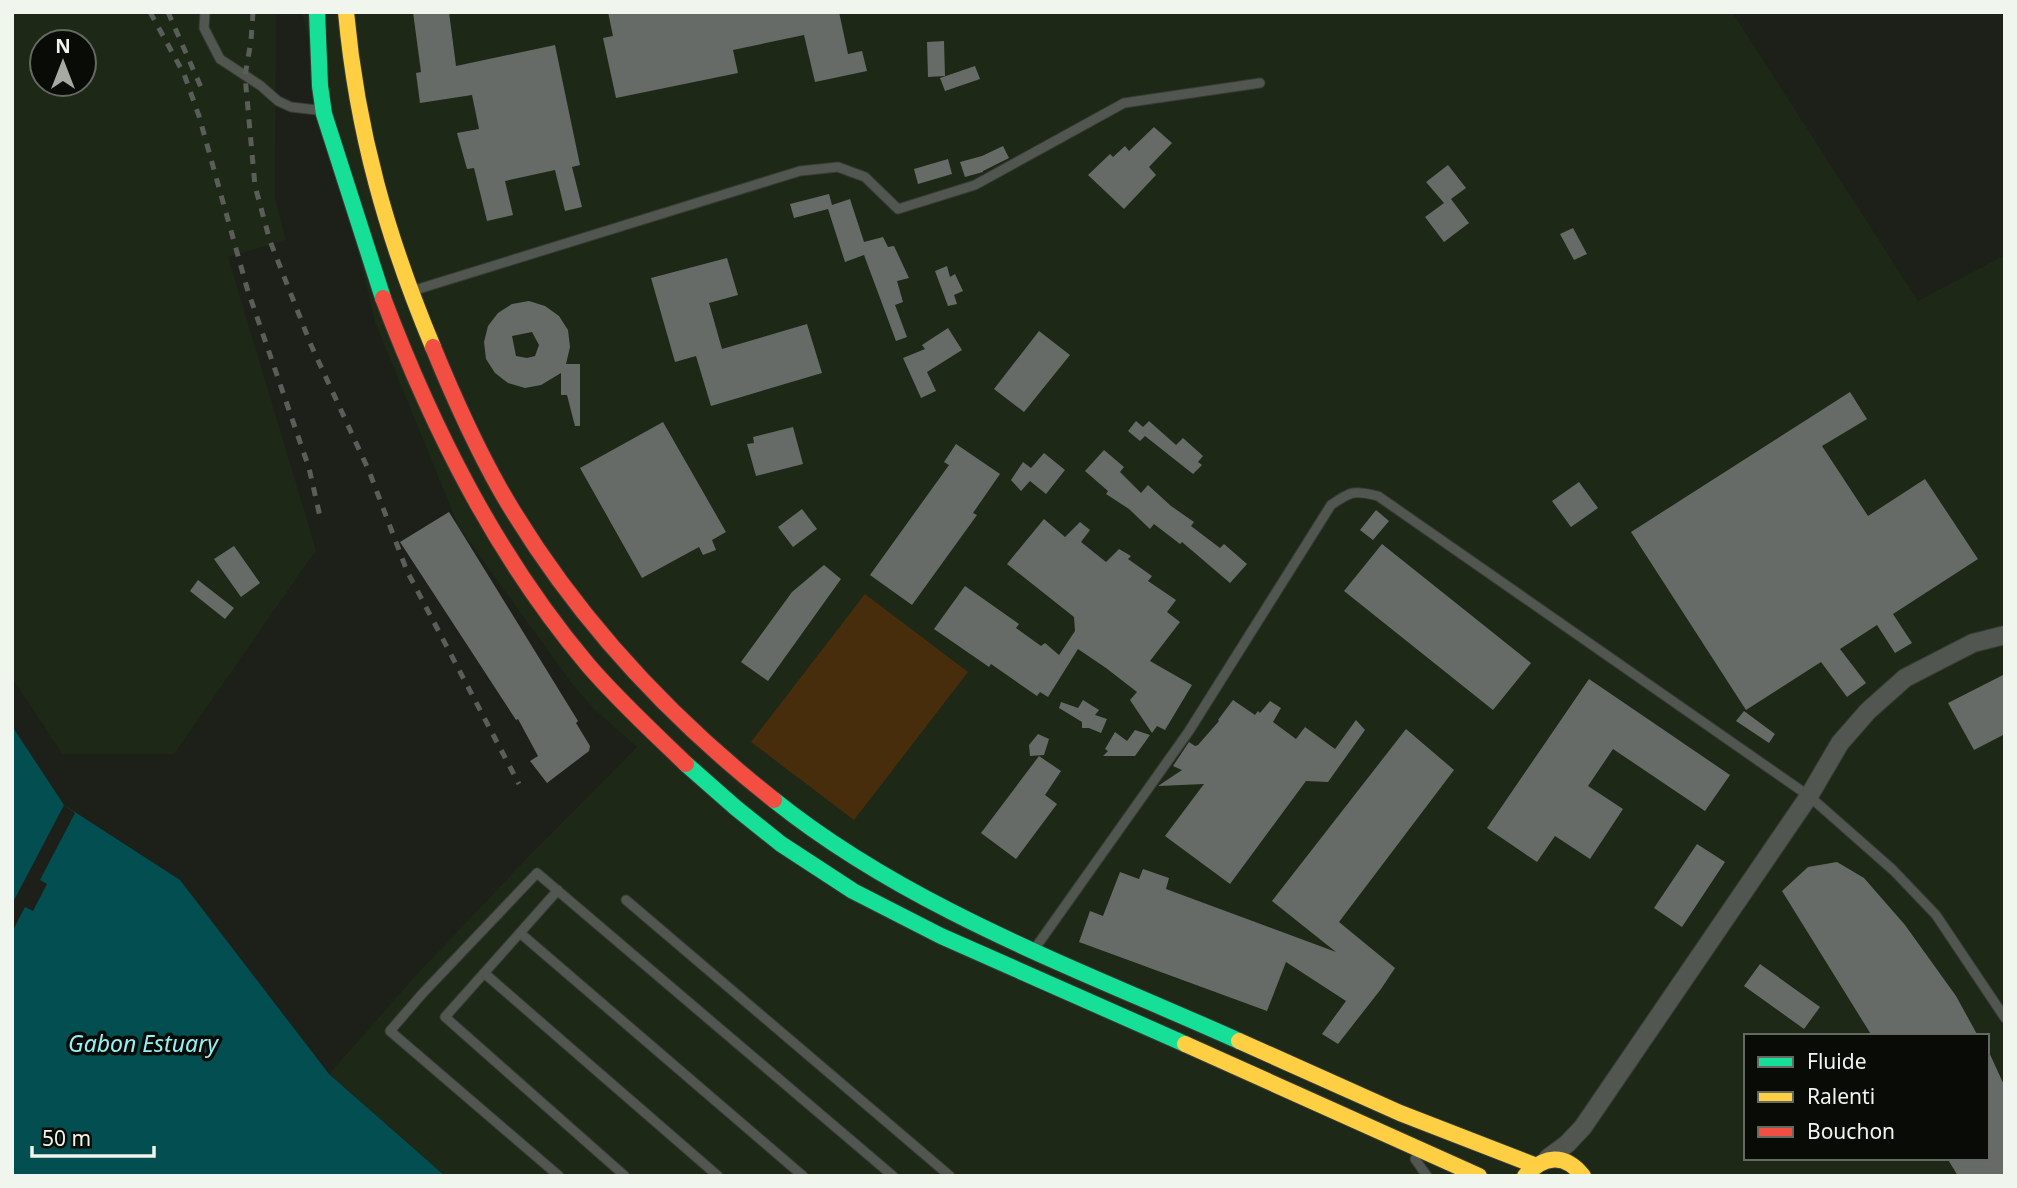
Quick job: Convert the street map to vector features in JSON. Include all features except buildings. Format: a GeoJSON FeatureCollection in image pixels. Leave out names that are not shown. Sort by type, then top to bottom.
{"type":"FeatureCollection","features":[{"type":"Feature","properties":{"kind":"highway"},"geometry":{"type":"LineString","coordinates":[[317,12],[323,110],[398,297],[426,332],[468,427],[510,506],[557,578],[620,657],[699,738],[754,786],[809,828],[849,855],[936,904],[1437,1128],[1535,1166],[1564,1160],[1583,1173]]}},
{"type":"Feature","properties":{"kind":"highway"},"geometry":{"type":"LineString","coordinates":[[346,12],[354,91],[370,167],[390,231],[398,297],[422,396],[478,509],[520,575],[589,665],[647,726],[716,792],[803,859],[851,890],[1021,972],[1479,1176]]}},
{"type":"Feature","properties":{"kind":"street"},"geometry":{"type":"LineString","coordinates":[[1535,1166],[1567,1144],[1583,1127],[1809,796],[1840,743],[1868,711],[1905,678],[1973,643],[2005,635]]}},
{"type":"Feature","properties":{"kind":"street"},"geometry":{"type":"LineString","coordinates":[[1583,1127],[1578,1154],[1583,1173]]}},
{"type":"Feature","properties":{"kind":"lane"},"geometry":{"type":"LineString","coordinates":[[205,12],[204,29],[220,59],[284,104],[307,110],[323,110]]}},
{"type":"Feature","properties":{"kind":"lane"},"geometry":{"type":"LineString","coordinates":[[398,297],[800,172],[838,167],[865,177],[898,209],[975,185],[1124,103],[1260,83]]}},
{"type":"Feature","properties":{"kind":"lane"},"geometry":{"type":"LineString","coordinates":[[1021,972],[1189,731],[1331,505],[1347,494],[1361,492],[1378,496],[1809,796],[1893,870],[1936,915],[2005,1018]]}},
{"type":"Feature","properties":{"kind":"lane"},"geometry":{"type":"LineString","coordinates":[[559,1176],[390,1031],[537,873],[893,1176]]}},
{"type":"Feature","properties":{"kind":"lane"},"geometry":{"type":"LineString","coordinates":[[558,890],[444,1017],[625,1176]]}},
{"type":"Feature","properties":{"kind":"lane"},"geometry":{"type":"LineString","coordinates":[[626,900],[950,1176]]}},
{"type":"Feature","properties":{"kind":"lane"},"geometry":{"type":"LineString","coordinates":[[520,933],[803,1176]]}},
{"type":"Feature","properties":{"kind":"lane"},"geometry":{"type":"LineString","coordinates":[[484,973],[718,1176]]}},
{"type":"Feature","properties":{"kind":"lane"},"geometry":{"type":"LineString","coordinates":[[1398,1139],[1427,1176]]}},
{"type":"Feature","properties":{"kind":"shaded area"},"geometry":{"type":"Polygon","coordinates":[[[12,12],[276,12],[275,198],[286,240],[228,257],[316,550],[174,754],[62,754],[12,677],[12,12]]]}},
{"type":"Feature","properties":{"kind":"shaded area"},"geometry":{"type":"Polygon","coordinates":[[[302,12],[1732,12],[1918,301],[2005,255],[2005,1176],[445,1176],[329,1074],[419,972],[637,747],[592,707],[573,685],[459,527],[375,322],[302,12]]]}},
{"type":"Feature","properties":{"kind":"shaded area"},"geometry":{"type":"Polygon","coordinates":[[[865,594],[968,672],[854,820],[751,742],[865,594]]]}},
{"type":"Feature","properties":{"kind":"water","name":"Gabon Estuary"},"geometry":{"type":"Polygon","coordinates":[[[12,726],[64,805],[180,880],[329,1074],[445,1176],[12,1176],[12,726]]]}},
{"type":"Feature","properties":{"kind":"pier"},"geometry":{"type":"Polygon","coordinates":[[[64,805],[75,813],[40,880],[47,884],[33,911],[25,907],[12,932],[12,904],[64,805]]]}},
{"type":"Feature","properties":{"kind":"railway"},"geometry":{"type":"LineString","coordinates":[[150,12],[184,74],[199,116],[247,288],[309,468],[321,521]]}},
{"type":"Feature","properties":{"kind":"railway"},"geometry":{"type":"LineString","coordinates":[[168,12],[204,94]]}},
{"type":"Feature","properties":{"kind":"railway"},"geometry":{"type":"LineString","coordinates":[[253,12],[245,76],[255,186],[270,241],[311,345],[369,471],[407,571],[519,784]]}},
{"type":"Feature","properties":{"kind":"traffic: fast"},"geometry":{"type":"LineString","coordinates":[[317,12],[324,114],[383,298]]}},
{"type":"Feature","properties":{"kind":"traffic: fast"},"geometry":{"type":"LineString","coordinates":[[686,764],[781,844],[853,891],[941,936],[1185,1044]]}},
{"type":"Feature","properties":{"kind":"traffic: fast"},"geometry":{"type":"LineString","coordinates":[[774,800],[827,839],[882,874],[939,905],[998,935],[1239,1041]]}},
{"type":"Feature","properties":{"kind":"traffic: slow"},"geometry":{"type":"LineString","coordinates":[[346,12],[358,100],[376,183],[402,265],[433,347]]}},
{"type":"Feature","properties":{"kind":"traffic: slow"},"geometry":{"type":"LineString","coordinates":[[1239,1041],[1400,1113],[1534,1165]]}},
{"type":"Feature","properties":{"kind":"traffic: slow"},"geometry":{"type":"LineString","coordinates":[[1185,1044],[1479,1176]]}},
{"type":"Feature","properties":{"kind":"traffic: slow"},"geometry":{"type":"LineString","coordinates":[[1525,1176],[1540,1164],[1554,1160],[1569,1163],[1583,1176]]}},
{"type":"Feature","properties":{"kind":"traffic: jam"},"geometry":{"type":"LineString","coordinates":[[383,298],[423,396],[446,444],[496,536],[525,581],[588,665],[686,764]]}},
{"type":"Feature","properties":{"kind":"traffic: jam"},"geometry":{"type":"LineString","coordinates":[[433,347],[491,474],[558,578],[589,619],[658,696],[734,767],[774,800]]}}]}
